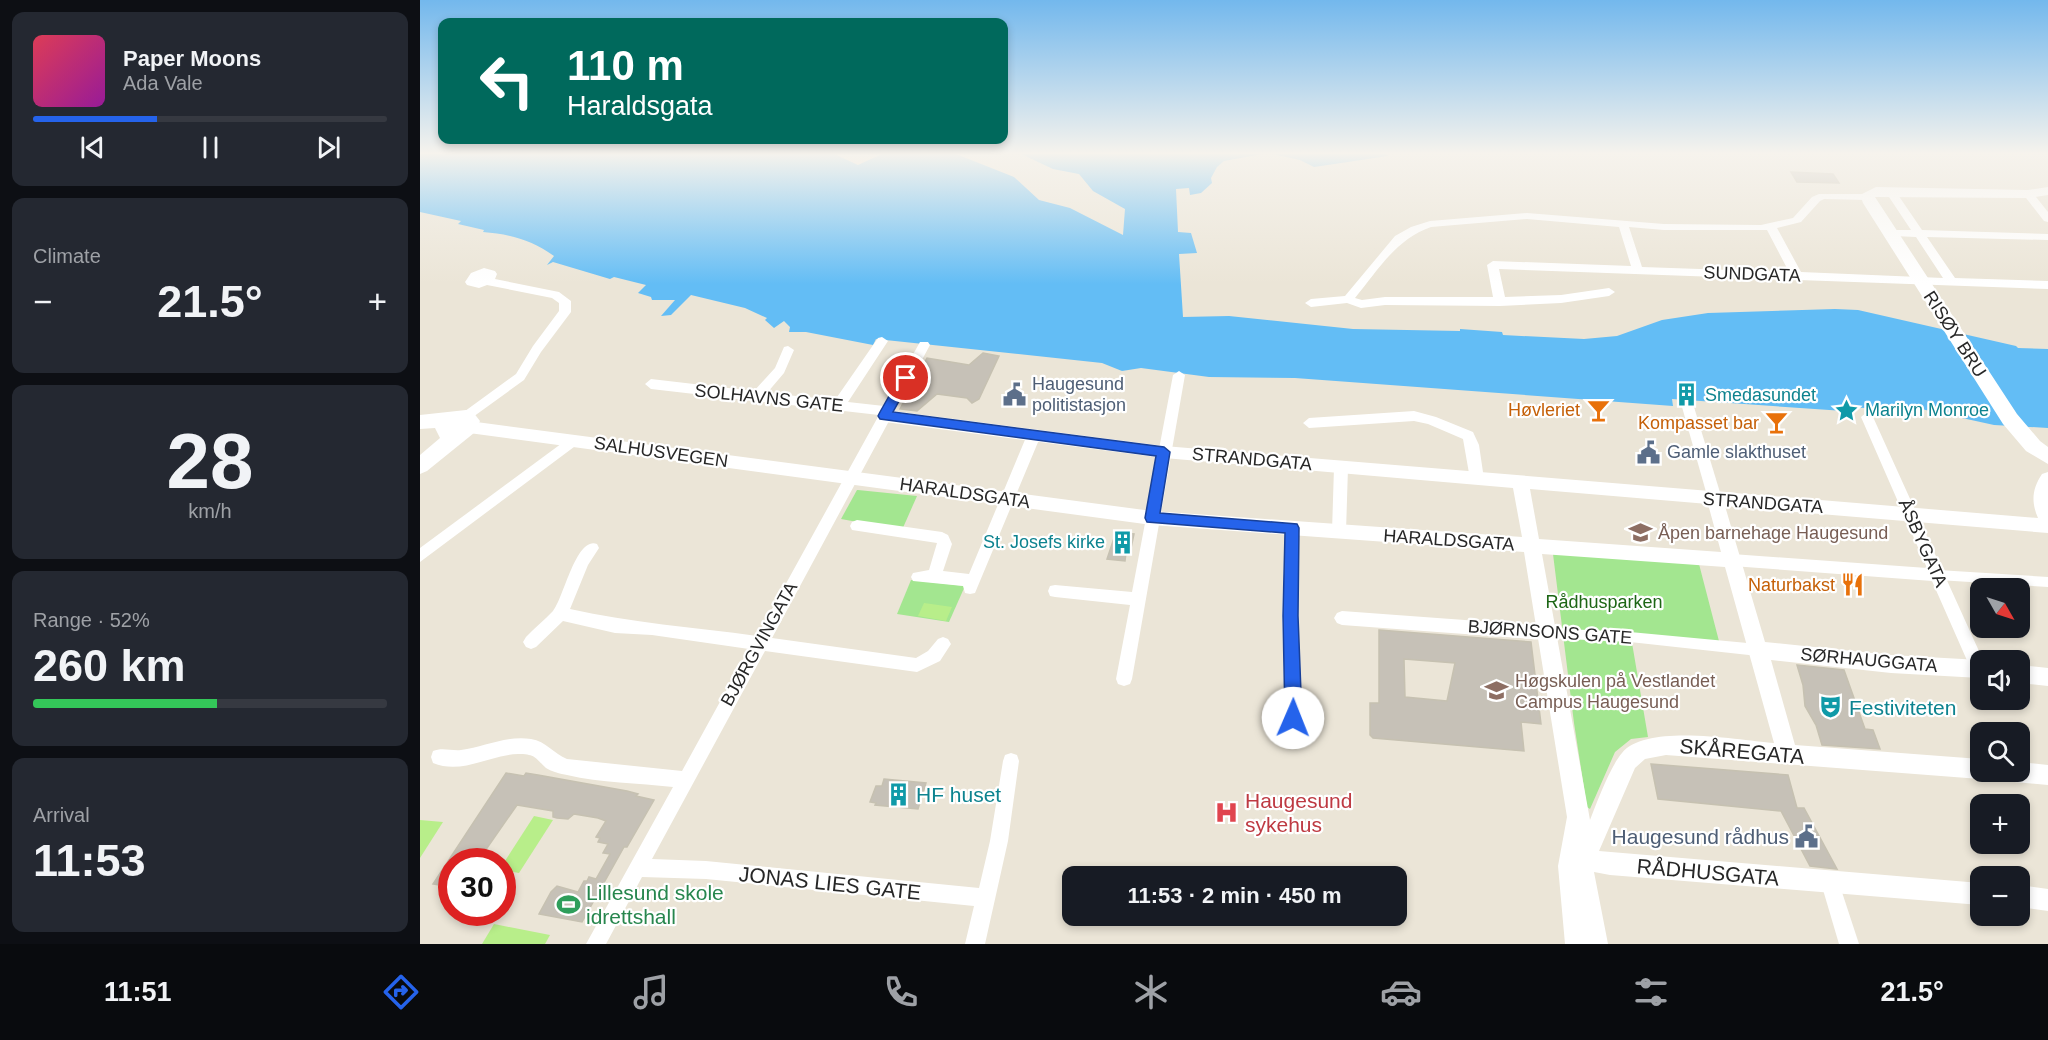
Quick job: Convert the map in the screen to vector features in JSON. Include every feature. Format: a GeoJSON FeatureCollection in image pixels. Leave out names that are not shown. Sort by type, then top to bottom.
{"type":"FeatureCollection","features":[{"type":"Feature","properties":{"kind":"main road","name":"RISØY BRU"},"geometry":{"type":"LineString","coordinates":[[1869,200],[2010,419],[2024,436],[2048,457]]}},
{"type":"Feature","properties":{"kind":"main road","name":"SALHUSVEGEN"},"geometry":{"type":"LineString","coordinates":[[420,423],[456,426]]}},
{"type":"Feature","properties":{"kind":"main road"},"geometry":{"type":"LineString","coordinates":[[420,464],[456,426]]}},
{"type":"Feature","properties":{"kind":"street"},"geometry":{"type":"LineString","coordinates":[[1348,299],[1390,247],[1400,238],[1423,226],[1527,216],[1701,228],[1771,227],[1797,220],[1816,199],[1823,196]]}},
{"type":"Feature","properties":{"kind":"street"},"geometry":{"type":"LineString","coordinates":[[1824,196],[1869,200]]}},
{"type":"Feature","properties":{"kind":"street"},"geometry":{"type":"LineString","coordinates":[[1893,196],[1952,282]]}},
{"type":"Feature","properties":{"kind":"street"},"geometry":{"type":"LineString","coordinates":[[2030,196],[2048,219]]}},
{"type":"Feature","properties":{"kind":"street"},"geometry":{"type":"LineString","coordinates":[[1623,224],[1638,270]]}},
{"type":"Feature","properties":{"kind":"street"},"geometry":{"type":"LineString","coordinates":[[1771,227],[1797,276]]}},
{"type":"Feature","properties":{"kind":"street"},"geometry":{"type":"LineString","coordinates":[[1894,233],[2048,237]]}},
{"type":"Feature","properties":{"kind":"street","name":"SUNDGATA"},"geometry":{"type":"LineString","coordinates":[[1500,302],[1493,265],[2048,285]]}},
{"type":"Feature","properties":{"kind":"street"},"geometry":{"type":"LineString","coordinates":[[456,426],[520,377],[537,349],[565,312],[565,302],[555,295],[486,281]]}},
{"type":"Feature","properties":{"kind":"street"},"geometry":{"type":"LineString","coordinates":[[1311,303],[1348,299],[1361,304],[1385,301],[1500,302],[1561,299],[1609,292]]}},
{"type":"Feature","properties":{"kind":"street"},"geometry":{"type":"LineString","coordinates":[[839,405],[882,341]]}},
{"type":"Feature","properties":{"kind":"street","name":"BJØRGVINGATA"},"geometry":{"type":"LineString","coordinates":[[596,944],[924,345]]}},
{"type":"Feature","properties":{"kind":"street"},"geometry":{"type":"LineString","coordinates":[[756,397],[780,370],[788,350]]}},
{"type":"Feature","properties":{"kind":"street"},"geometry":{"type":"LineString","coordinates":[[1124,679],[1179,375]]}},
{"type":"Feature","properties":{"kind":"street","name":"SOLHAVNS GATE"},"geometry":{"type":"LineString","coordinates":[[651,384],[839,405],[886,413]]}},
{"type":"Feature","properties":{"kind":"street"},"geometry":{"type":"LineString","coordinates":[[1688,407],[1788,755]]}},
{"type":"Feature","properties":{"kind":"street","name":"STRANDGATA"},"geometry":{"type":"LineString","coordinates":[[886,413],[1164,452],[1911,515],[2048,524]]}},
{"type":"Feature","properties":{"kind":"street"},"geometry":{"type":"LineString","coordinates":[[1309,423],[1414,416],[1431,420],[1468,436],[1472,445],[1477,479]]}},
{"type":"Feature","properties":{"kind":"street","name":"ÅSBYGATA"},"geometry":{"type":"LineString","coordinates":[[1867,417],[1972,650]]}},
{"type":"Feature","properties":{"kind":"street","name":"SALHUSVEGEN"},"geometry":{"type":"LineString","coordinates":[[456,426],[852,478]]}},
{"type":"Feature","properties":{"kind":"street"},"geometry":{"type":"LineString","coordinates":[[857,526],[937,536],[943,539],[945,544],[926,576],[972,584],[1035,435]]}},
{"type":"Feature","properties":{"kind":"street"},"geometry":{"type":"LineString","coordinates":[[420,556],[573,440]]}},
{"type":"Feature","properties":{"kind":"street"},"geometry":{"type":"LineString","coordinates":[[1339,532],[1341,467]]}},
{"type":"Feature","properties":{"kind":"street","name":"HARALDSGATA"},"geometry":{"type":"LineString","coordinates":[[852,478],[1152,518],[2048,582]]}},
{"type":"Feature","properties":{"kind":"street"},"geometry":{"type":"LineString","coordinates":[[2048,479],[2042,488],[2041,496],[2048,524]]}},
{"type":"Feature","properties":{"kind":"street"},"geometry":{"type":"LineString","coordinates":[[1521,483],[1545,633],[1586,860],[1596,944]]}},
{"type":"Feature","properties":{"kind":"street"},"geometry":{"type":"LineString","coordinates":[[1292,528],[1290,616],[1293,718]]}},
{"type":"Feature","properties":{"kind":"street"},"geometry":{"type":"LineString","coordinates":[[531,642],[560,614],[577,572],[592,548]]}},
{"type":"Feature","properties":{"kind":"street"},"geometry":{"type":"LineString","coordinates":[[1055,591],[1137,599]]}},
{"type":"Feature","properties":{"kind":"street"},"geometry":{"type":"LineString","coordinates":[[560,614],[615,626],[652,627],[917,665],[934,656],[943,644]]}},
{"type":"Feature","properties":{"kind":"street","name":"BJØRNSONS GATE"},"geometry":{"type":"LineString","coordinates":[[1342,618],[1630,637],[1758,650]]}},
{"type":"Feature","properties":{"kind":"street","name":"SØRHAUGGATA"},"geometry":{"type":"LineString","coordinates":[[1758,650],[1891,664],[1970,668]]}},
{"type":"Feature","properties":{"kind":"street"},"geometry":{"type":"LineString","coordinates":[[2030,675],[2048,677]]}},
{"type":"Feature","properties":{"kind":"street","name":"SKÅREGATA"},"geometry":{"type":"LineString","coordinates":[[1574,908],[1576,887],[1586,860],[1628,761],[1640,750],[1666,745],[1970,768]]}},
{"type":"Feature","properties":{"kind":"street"},"geometry":{"type":"LineString","coordinates":[[439,757],[459,759],[517,746],[532,747],[546,754],[552,762],[567,767],[685,780]]}},
{"type":"Feature","properties":{"kind":"street"},"geometry":{"type":"LineString","coordinates":[[975,944],[999,841],[1011,761]]}},
{"type":"Feature","properties":{"kind":"street"},"geometry":{"type":"LineString","coordinates":[[2030,773],[2048,775]]}},
{"type":"Feature","properties":{"kind":"street"},"geometry":{"type":"LineString","coordinates":[[1577,944],[1574,908],[1569,885],[1569,867],[1572,837],[1578,818]]}},
{"type":"Feature","properties":{"kind":"street","name":"RÅDHUSGATA"},"geometry":{"type":"LineString","coordinates":[[1586,860],[1610,864],[1970,893]]}},
{"type":"Feature","properties":{"kind":"street","name":"JONAS LIES GATE"},"geometry":{"type":"LineString","coordinates":[[639,868],[706,870],[985,898]]}},
{"type":"Feature","properties":{"kind":"street"},"geometry":{"type":"LineString","coordinates":[[1830,883],[1849,944]]}},
{"type":"Feature","properties":{"kind":"street"},"geometry":{"type":"LineString","coordinates":[[2030,898],[2048,900]]}},
{"type":"Feature","properties":{"kind":"green space"},"geometry":{"type":"Polygon","coordinates":[[[857,490],[917,496],[902,530],[841,519],[857,490]]]}},
{"type":"Feature","properties":{"kind":"green space","name":"Rådhusparken"},"geometry":{"type":"Polygon","coordinates":[[[1553,554],[1699,564],[1720,645],[1631,637],[1648,737],[1631,739],[1615,752],[1590,809],[1587,807],[1574,723],[1553,554]]]}},
{"type":"Feature","properties":{"kind":"green space"},"geometry":{"type":"Polygon","coordinates":[[[911,580],[965,586],[949,622],[897,614],[911,580]]]}},
{"type":"Feature","properties":{"kind":"green space"},"geometry":{"type":"Polygon","coordinates":[[[924,603],[952,607],[946,621],[918,616],[924,603]]]}},
{"type":"Feature","properties":{"kind":"green space"},"geometry":{"type":"Polygon","coordinates":[[[534,816],[553,820],[519,873],[516,872],[516,848],[513,848],[534,816]]]}},
{"type":"Feature","properties":{"kind":"green space"},"geometry":{"type":"Polygon","coordinates":[[[420,820],[443,822],[420,858],[420,820]]]}},
{"type":"Feature","properties":{"kind":"green space"},"geometry":{"type":"Polygon","coordinates":[[[493,926],[550,935],[545,944],[482,944],[493,926]]]}},
{"type":"Feature","properties":{"kind":"water"},"geometry":{"type":"Polygon","coordinates":[[[420,196],[1035,196],[1039,200],[1070,208],[1123,235],[1125,209],[1102,196],[1176,196],[1178,232],[1191,233],[1197,253],[1179,254],[1183,317],[1229,316],[1353,329],[1460,331],[1460,329],[1502,332],[1503,335],[1584,339],[1617,336],[1662,320],[1708,313],[1858,310],[2018,348],[2048,349],[2048,428],[1994,425],[1912,407],[1912,410],[1843,407],[1844,411],[1672,399],[1673,406],[1295,378],[1209,377],[1141,368],[1122,371],[1102,363],[876,339],[873,345],[806,332],[789,332],[790,327],[784,321],[774,328],[765,320],[767,318],[745,308],[691,295],[671,315],[661,316],[675,300],[652,300],[651,297],[638,293],[646,285],[614,277],[610,279],[553,262],[547,265],[554,256],[529,242],[512,236],[483,232],[484,230],[458,224],[461,221],[420,212],[420,196]]]}},
{"type":"Feature","properties":{"kind":"building"},"geometry":{"type":"Polygon","coordinates":[[[983,353],[999,356],[979,399],[972,403],[967,398],[937,394],[917,411],[900,409],[927,358],[969,365],[983,353]]]}},
{"type":"Feature","properties":{"kind":"building","name":"St. Josefs kirke"},"geometry":{"type":"Polygon","coordinates":[[[1116,532],[1134,534],[1130,553],[1126,553],[1125,561],[1107,559],[1116,532]]]}},
{"type":"Feature","properties":{"kind":"building","name":"Høgskulen på Vestlandet Campus Haugesund"},"geometry":{"type":"Polygon","coordinates":[[[1379,630],[1531,642],[1541,724],[1521,722],[1524,751],[1373,738],[1370,735],[1370,703],[1379,703],[1379,630]],[[1404,659],[1405,697],[1447,701],[1455,663],[1404,659]]]}},
{"type":"Feature","properties":{"kind":"building","name":"Festiviteten"},"geometry":{"type":"Polygon","coordinates":[[[1797,665],[1844,670],[1865,729],[1873,730],[1880,749],[1822,745],[1816,725],[1805,706],[1803,685],[1797,665]]]}},
{"type":"Feature","properties":{"kind":"building","name":"Haugesund rådhus"},"geometry":{"type":"Polygon","coordinates":[[[1651,764],[1788,775],[1797,808],[1804,808],[1837,869],[1810,866],[1781,811],[1658,799],[1651,764]]]}},
{"type":"Feature","properties":{"kind":"building"},"geometry":{"type":"Polygon","coordinates":[[[506,773],[524,776],[526,773],[627,791],[638,794],[636,796],[654,800],[627,847],[624,847],[582,922],[539,914],[551,892],[557,886],[578,892],[589,877],[596,879],[610,854],[603,853],[608,844],[598,842],[600,838],[596,837],[606,821],[574,814],[568,819],[557,818],[553,817],[553,811],[517,805],[487,848],[457,848],[506,773]]]}},
{"type":"Feature","properties":{"kind":"building","name":"HF huset"},"geometry":{"type":"Polygon","coordinates":[[[884,779],[926,783],[918,809],[875,805],[876,803],[870,802],[876,786],[882,786],[884,779]]]}},
{"type":"Feature","properties":{"kind":"place","name":"Haugesund politistasjon"},"geometry":{"type":"Point","coordinates":[1014,394]}},
{"type":"Feature","properties":{"kind":"place","name":"Smedasundet"},"geometry":{"type":"Point","coordinates":[1687,395]}},
{"type":"Feature","properties":{"kind":"place","name":"Høvleriet"},"geometry":{"type":"Point","coordinates":[1598,410]}},
{"type":"Feature","properties":{"kind":"place","name":"Marilyn Monroe"},"geometry":{"type":"Point","coordinates":[1847,410]}},
{"type":"Feature","properties":{"kind":"place","name":"Kompasset bar"},"geometry":{"type":"Point","coordinates":[1777,423]}},
{"type":"Feature","properties":{"kind":"place","name":"Gamle slakthuset"},"geometry":{"type":"Point","coordinates":[1649,452]}},
{"type":"Feature","properties":{"kind":"place","name":"Åpen barnehage Haugesund"},"geometry":{"type":"Point","coordinates":[1640,533]}},
{"type":"Feature","properties":{"kind":"place","name":"St. Josefs kirke"},"geometry":{"type":"Point","coordinates":[1123,542]}},
{"type":"Feature","properties":{"kind":"place","name":"Naturbakst"},"geometry":{"type":"Point","coordinates":[1853,585]}},
{"type":"Feature","properties":{"kind":"place","name":"Høgskulen på Vestlandet Campus Haugesund"},"geometry":{"type":"Point","coordinates":[1497,691]}},
{"type":"Feature","properties":{"kind":"place","name":"Festiviteten"},"geometry":{"type":"Point","coordinates":[1831,707]}},
{"type":"Feature","properties":{"kind":"place","name":"HF huset"},"geometry":{"type":"Point","coordinates":[898,794]}},
{"type":"Feature","properties":{"kind":"place","name":"Haugesund sykehus"},"geometry":{"type":"Point","coordinates":[1227,812]}},
{"type":"Feature","properties":{"kind":"place","name":"Haugesund rådhus"},"geometry":{"type":"Point","coordinates":[1807,836]}},
{"type":"Feature","properties":{"kind":"place","name":"Lillesund skole idrettshall"},"geometry":{"type":"Point","coordinates":[568,904]}},
{"type":"Feature","properties":{"kind":"route"},"geometry":{"type":"LineString","coordinates":[[906,378],[885,416],[1164,452],[1152,518],[1292,528],[1290,616],[1293,718]]}}]}
